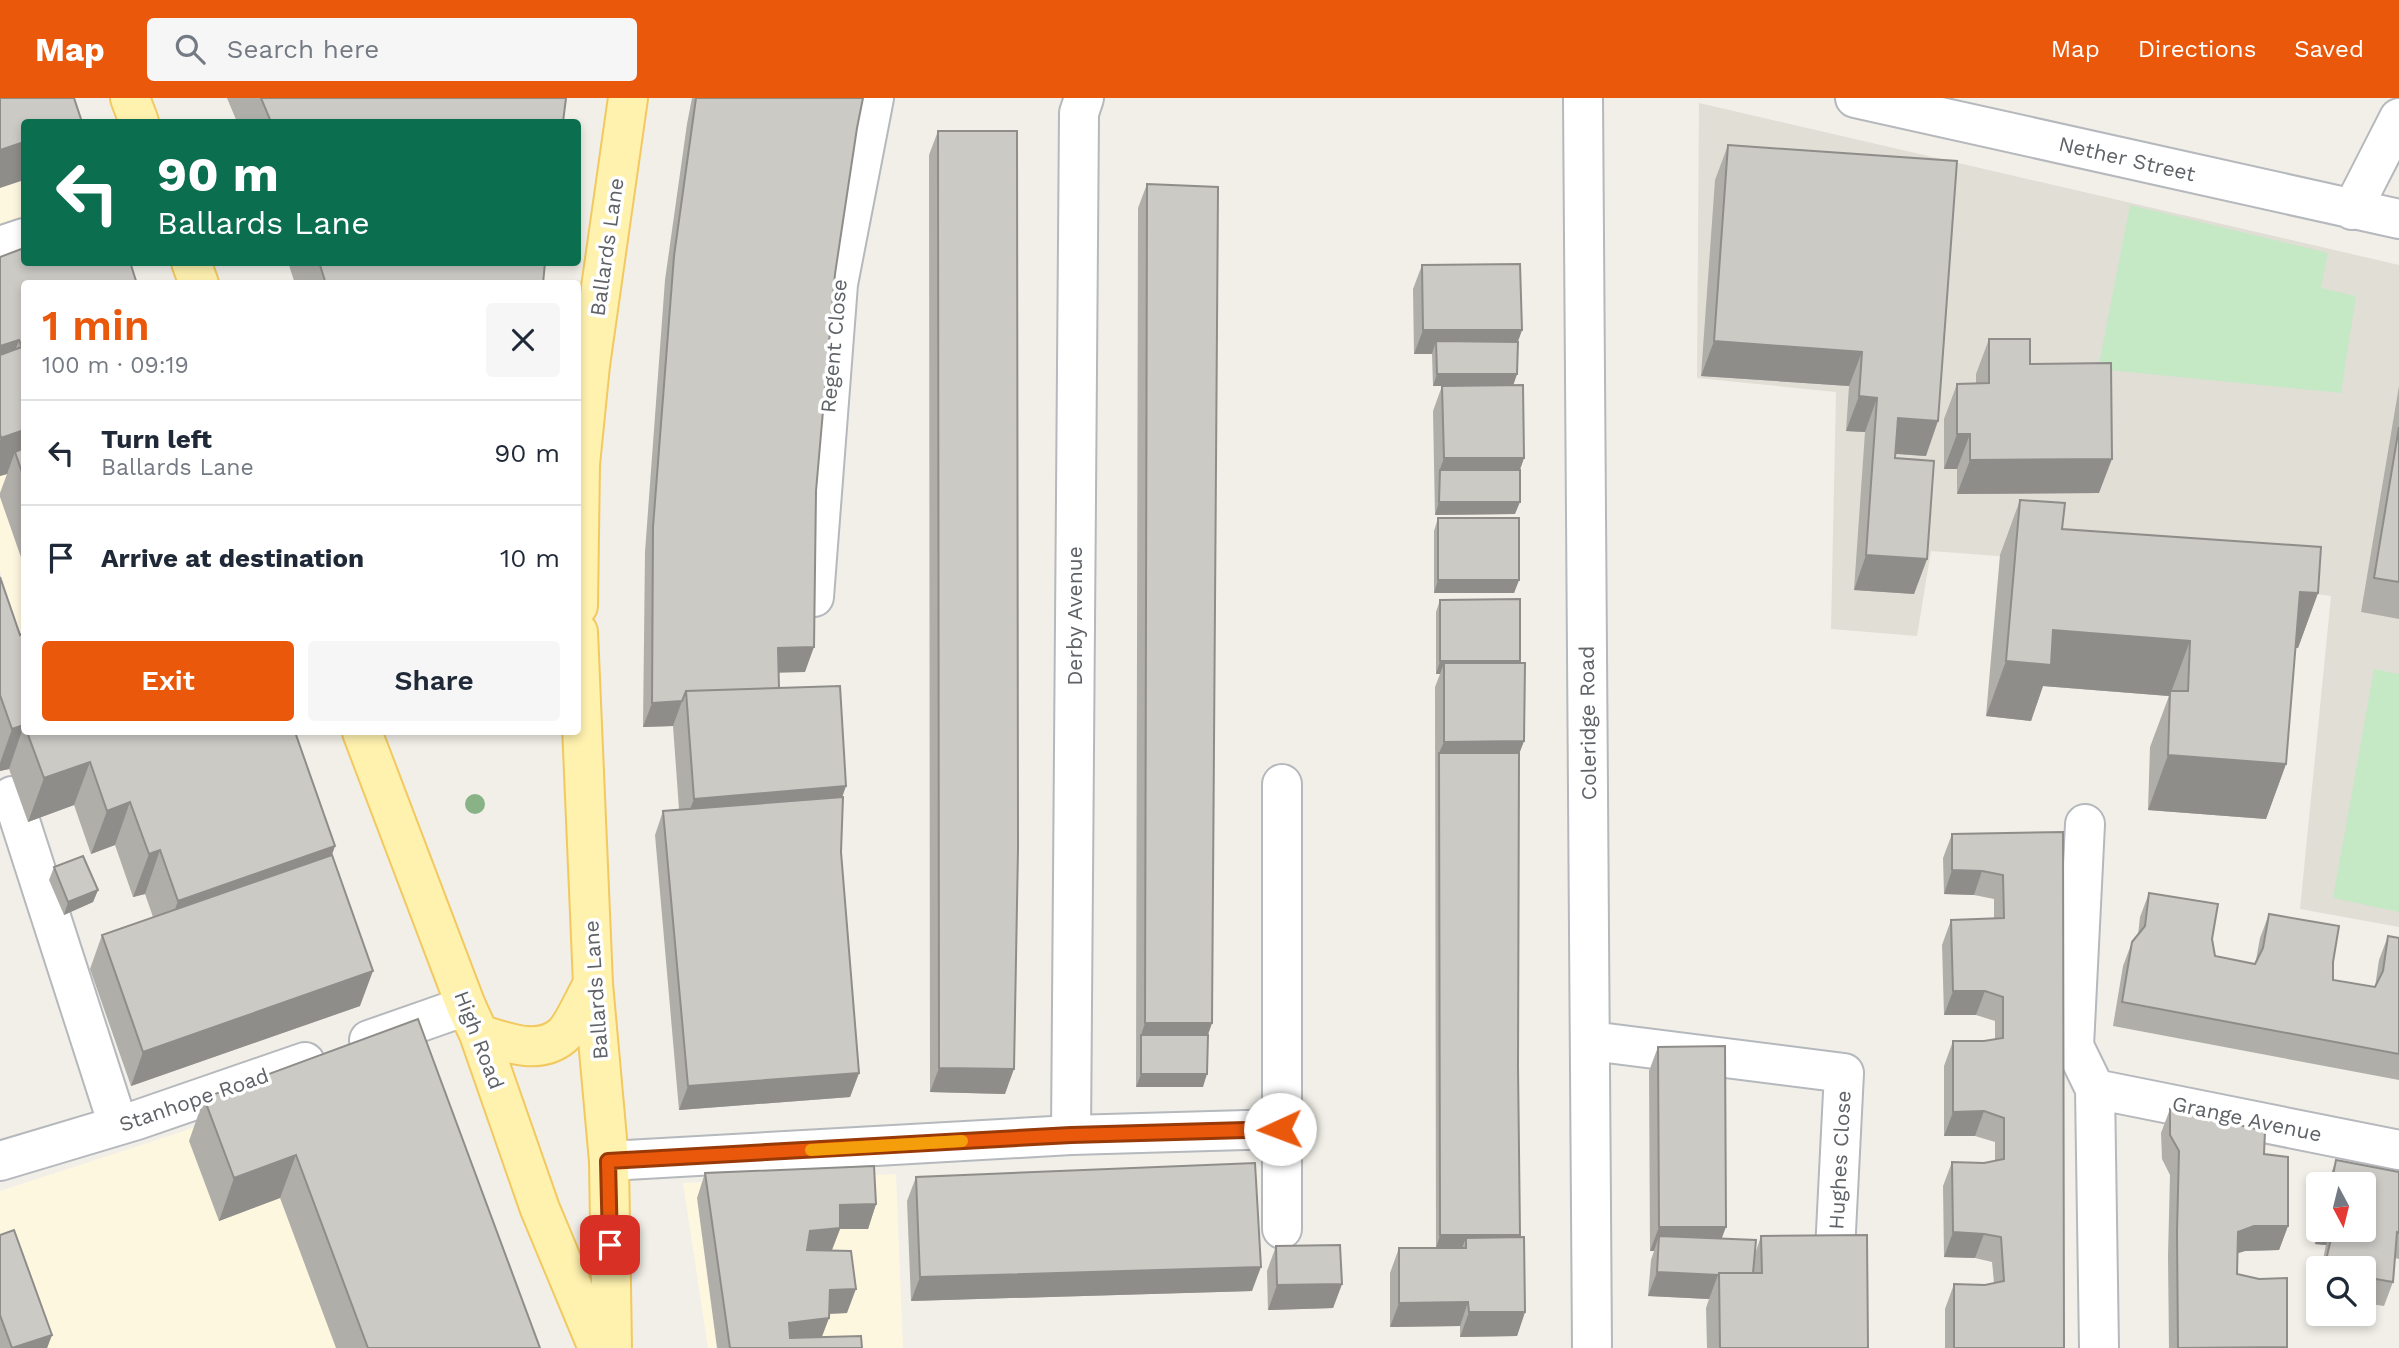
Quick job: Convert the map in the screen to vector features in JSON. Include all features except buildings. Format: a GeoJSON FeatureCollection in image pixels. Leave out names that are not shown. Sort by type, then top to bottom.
{"type":"FeatureCollection","features":[{"type":"Feature","properties":{"kind":"main road"},"geometry":{"type":"LineString","coordinates":[[130,98],[138,119]]}},
{"type":"Feature","properties":{"kind":"main road","name":"Ballards Lane"},"geometry":{"type":"LineString","coordinates":[[581,454],[590,365],[628,98]]}},
{"type":"Feature","properties":{"kind":"main road","name":"Ballards Lane"},"geometry":{"type":"LineString","coordinates":[[581,702],[593,984],[608,1161],[612,1348]]}},
{"type":"Feature","properties":{"kind":"main road","name":"High Road"},"geometry":{"type":"LineString","coordinates":[[363,735],[472,1020],[540,1209],[598,1348]]}},
{"type":"Feature","properties":{"kind":"main road"},"geometry":{"type":"LineString","coordinates":[[472,1020],[520,1046],[546,1045],[564,1035],[593,984]]}},
{"type":"Feature","properties":{"kind":"street","name":"Regent Close"},"geometry":{"type":"LineString","coordinates":[[814,597],[838,284],[874,98]]}},
{"type":"Feature","properties":{"kind":"street","name":"Derby Avenue"},"geometry":{"type":"LineString","coordinates":[[1071,1135],[1079,113],[1084,98]]}},
{"type":"Feature","properties":{"kind":"street","name":"Coleridge Road"},"geometry":{"type":"LineString","coordinates":[[1583,98],[1592,1348]]}},
{"type":"Feature","properties":{"kind":"street","name":"Nether Street"},"geometry":{"type":"LineString","coordinates":[[1855,98],[2399,219]]}},
{"type":"Feature","properties":{"kind":"street"},"geometry":{"type":"LineString","coordinates":[[2353,210],[2399,118]]}},
{"type":"Feature","properties":{"kind":"street"},"geometry":{"type":"LineString","coordinates":[[0,246],[21,239]]}},
{"type":"Feature","properties":{"kind":"street"},"geometry":{"type":"LineString","coordinates":[[1282,784],[1282,1229]]}},
{"type":"Feature","properties":{"kind":"street"},"geometry":{"type":"LineString","coordinates":[[12,796],[118,1125]]}},
{"type":"Feature","properties":{"kind":"street"},"geometry":{"type":"LineString","coordinates":[[2085,824],[2074,1046],[2095,1088],[2099,1348]]}},
{"type":"Feature","properties":{"kind":"street","name":"Stanhope Road"},"geometry":{"type":"LineString","coordinates":[[0,1160],[472,1020]]}},
{"type":"Feature","properties":{"kind":"street","name":"Hughes Close"},"geometry":{"type":"LineString","coordinates":[[1591,1041],[1844,1073],[1835,1251]]}},
{"type":"Feature","properties":{"kind":"street","name":"Grange Avenue"},"geometry":{"type":"LineString","coordinates":[[2095,1088],[2399,1150]]}},
{"type":"Feature","properties":{"kind":"street"},"geometry":{"type":"LineString","coordinates":[[608,1161],[1071,1135],[1280,1129]]}},
{"type":"Feature","properties":{"kind":"shaded area"},"geometry":{"type":"Polygon","coordinates":[[[0,98],[21,119],[21,266],[24,266],[24,280],[21,280],[21,636],[0,571],[0,98]]]}},
{"type":"Feature","properties":{"kind":"shaded area"},"geometry":{"type":"Polygon","coordinates":[[[1699,103],[2399,265],[2399,927],[2300,909],[2331,596],[2049,560],[1931,551],[1917,636],[1831,629],[1836,392],[1697,378],[1699,103]]]}},
{"type":"Feature","properties":{"kind":"shaded area"},"geometry":{"type":"Polygon","coordinates":[[[408,1048],[521,1348],[0,1348],[0,1191],[181,1132],[408,1048]]]}},
{"type":"Feature","properties":{"kind":"shaded area"},"geometry":{"type":"Polygon","coordinates":[[[896,1174],[903,1348],[708,1348],[683,1183],[896,1174]]]}},
{"type":"Feature","properties":{"kind":"green space"},"geometry":{"type":"Polygon","coordinates":[[[2130,205],[2328,253],[2321,288],[2356,296],[2341,393],[2098,369],[2130,205]]]}},
{"type":"Feature","properties":{"kind":"green space"},"geometry":{"type":"Polygon","coordinates":[[[2374,669],[2399,674],[2399,912],[2333,898],[2374,669]]]}},
{"type":"Feature","properties":{"kind":"slow traffic"},"geometry":{"type":"LineString","coordinates":[[811,1150],[962,1141]]}},
{"type":"Feature","properties":{"kind":"route"},"geometry":{"type":"LineString","coordinates":[[610,1245],[608,1161],[1071,1135],[1280,1129]]}}]}
